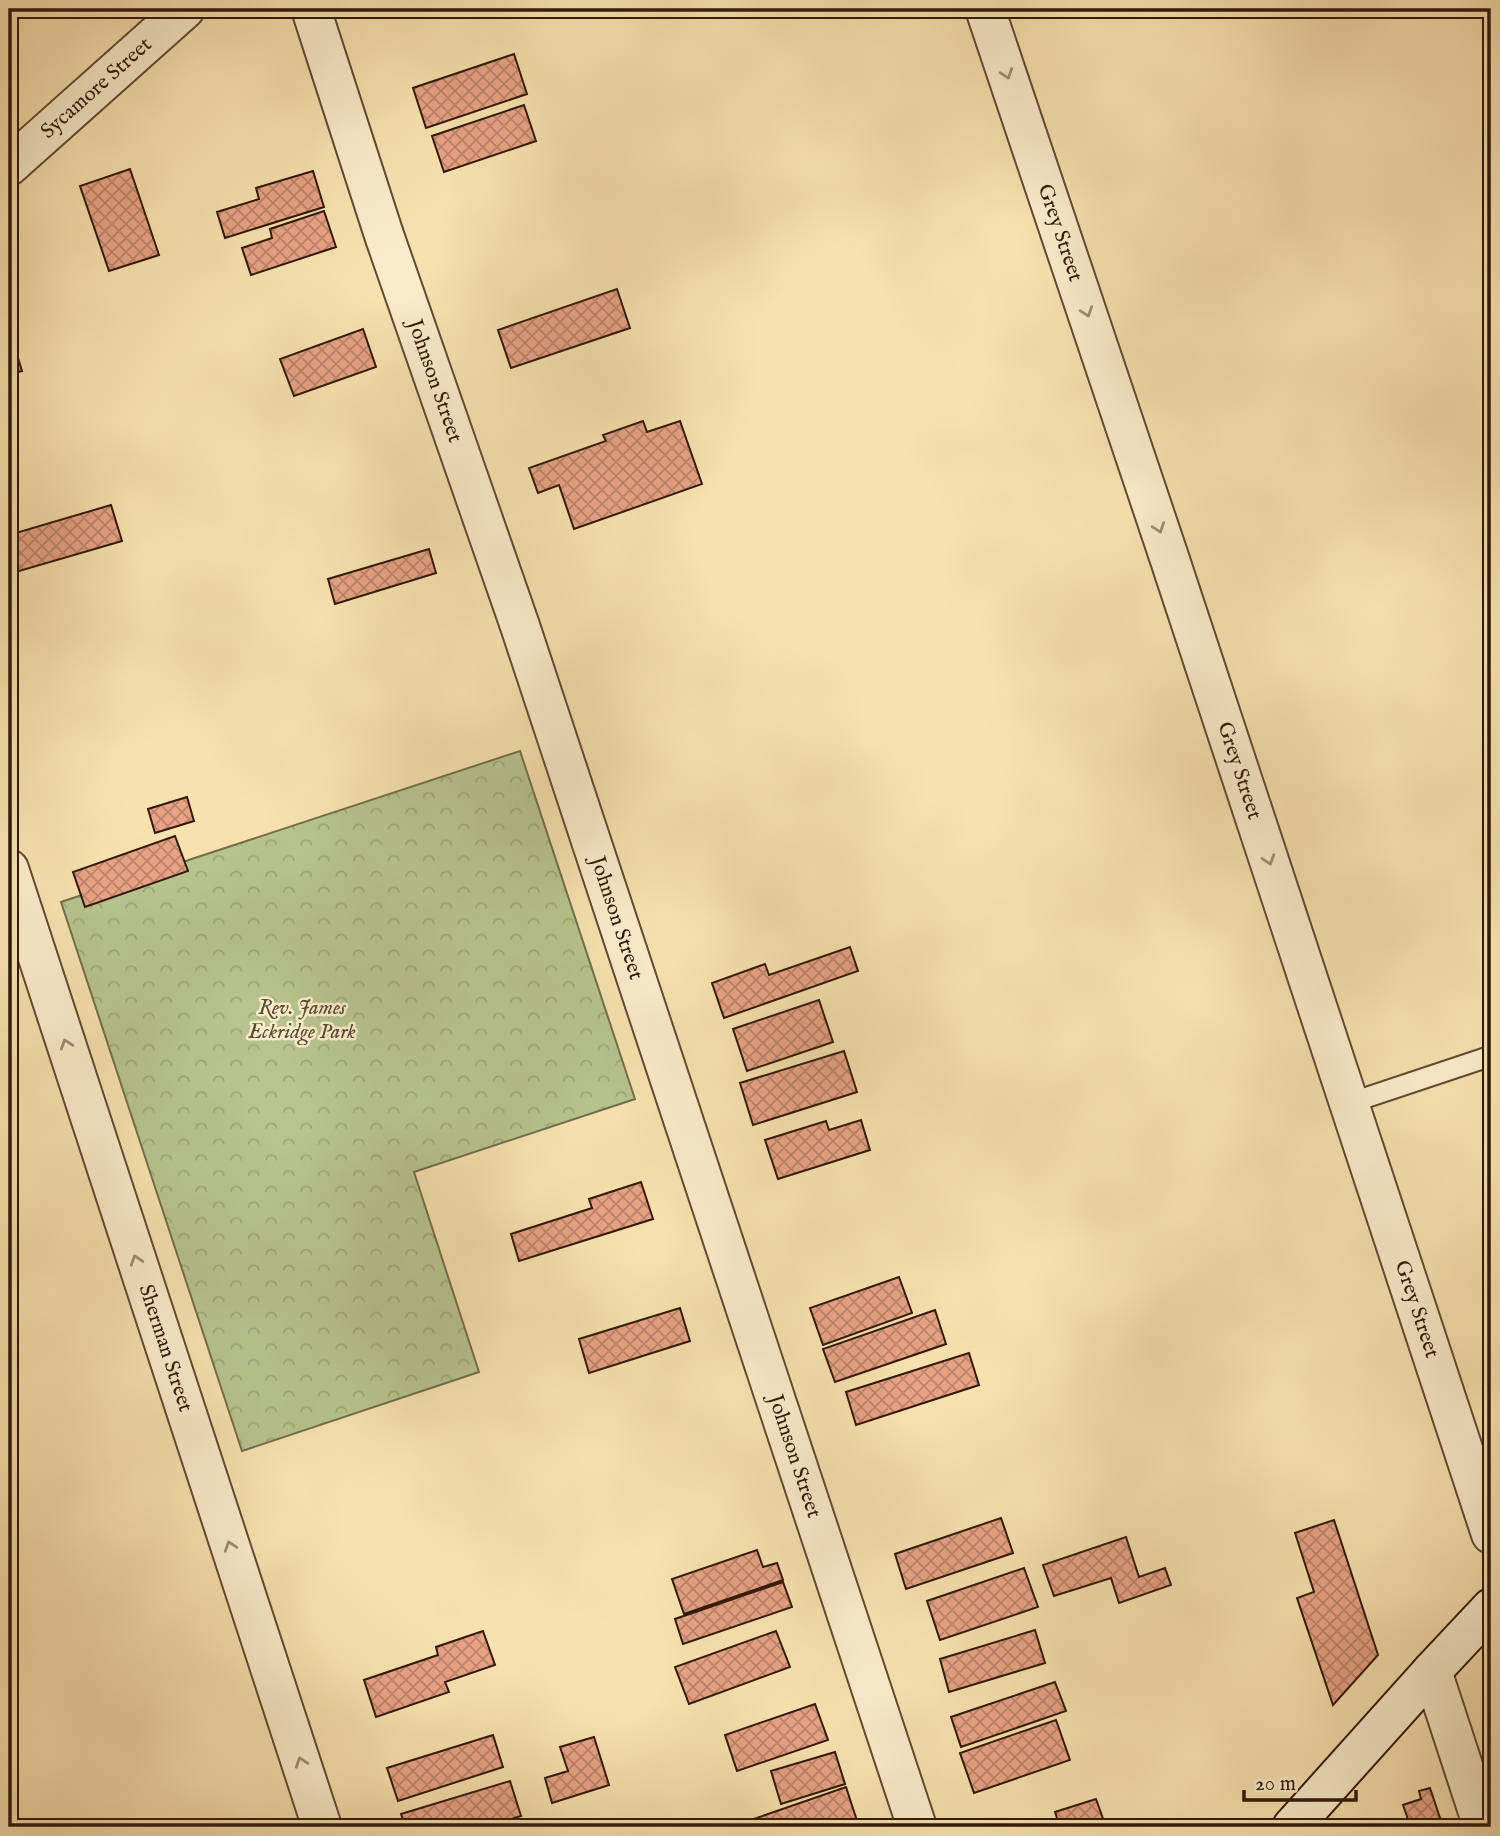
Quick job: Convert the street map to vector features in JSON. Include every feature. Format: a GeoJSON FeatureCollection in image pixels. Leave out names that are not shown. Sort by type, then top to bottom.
{"type":"FeatureCollection","features":[{"type":"Feature","properties":{"kind":"street","name":"Sycamore Street"},"geometry":{"type":"LineString","coordinates":[[9,166],[185,9]]}},
{"type":"Feature","properties":{"kind":"street","name":"Johnson Street"},"geometry":{"type":"LineString","coordinates":[[311,9],[384,235],[520,626],[917,1827]]}},
{"type":"Feature","properties":{"kind":"street","name":"Grey Street"},"geometry":{"type":"LineString","coordinates":[[985,9],[1491,1534]]}},
{"type":"Feature","properties":{"kind":"street","name":"Sherman Street"},"geometry":{"type":"LineString","coordinates":[[9,869],[322,1827]]}},
{"type":"Feature","properties":{"kind":"street"},"geometry":{"type":"LineString","coordinates":[[1292,1827],[1491,1608]]}},
{"type":"Feature","properties":{"kind":"street"},"geometry":{"type":"LineString","coordinates":[[1432,1671],[1483,1827]]}},
{"type":"Feature","properties":{"kind":"lane"},"geometry":{"type":"LineString","coordinates":[[1350,1103],[1491,1056]]}},
{"type":"Feature","properties":{"kind":"green space","name":"Rev. James Eckridge Park"},"geometry":{"type":"Polygon","coordinates":[[[520,751],[635,1099],[414,1172],[479,1372],[242,1451],[61,902],[520,751]]]}},
{"type":"Feature","properties":{"kind":"building"},"geometry":{"type":"Polygon","coordinates":[[[514,54],[527,94],[426,128],[413,88],[514,54]]]}},
{"type":"Feature","properties":{"kind":"building"},"geometry":{"type":"Polygon","coordinates":[[[524,105],[536,141],[444,172],[432,136],[524,105]]]}},
{"type":"Feature","properties":{"kind":"building"},"geometry":{"type":"Polygon","coordinates":[[[130,169],[159,255],[109,271],[80,186],[130,169]]]}},
{"type":"Feature","properties":{"kind":"building"},"geometry":{"type":"Polygon","coordinates":[[[313,171],[324,207],[225,238],[217,212],[259,199],[256,188],[313,171]]]}},
{"type":"Feature","properties":{"kind":"building"},"geometry":{"type":"Polygon","coordinates":[[[324,211],[336,247],[251,275],[242,248],[272,238],[270,229],[324,211]]]}},
{"type":"Feature","properties":{"kind":"building"},"geometry":{"type":"Polygon","coordinates":[[[617,289],[630,328],[511,368],[498,330],[617,289]]]}},
{"type":"Feature","properties":{"kind":"building"},"geometry":{"type":"Polygon","coordinates":[[[9,329],[22,371],[11,374],[17,396],[9,399],[9,329]]]}},
{"type":"Feature","properties":{"kind":"building"},"geometry":{"type":"Polygon","coordinates":[[[363,329],[376,367],[294,396],[280,359],[363,329]]]}},
{"type":"Feature","properties":{"kind":"building"},"geometry":{"type":"Polygon","coordinates":[[[643,421],[647,432],[680,421],[702,484],[574,529],[559,485],[538,493],[529,468],[606,441],[603,435],[643,421]]]}},
{"type":"Feature","properties":{"kind":"building"},"geometry":{"type":"Polygon","coordinates":[[[111,505],[122,541],[9,574],[9,535],[111,505]]]}},
{"type":"Feature","properties":{"kind":"building"},"geometry":{"type":"Polygon","coordinates":[[[429,549],[436,573],[335,604],[328,579],[429,549]]]}},
{"type":"Feature","properties":{"kind":"building"},"geometry":{"type":"Polygon","coordinates":[[[187,797],[194,821],[155,833],[148,809],[187,797]]]}},
{"type":"Feature","properties":{"kind":"building"},"geometry":{"type":"Polygon","coordinates":[[[175,836],[188,871],[85,907],[73,872],[175,836]]]}},
{"type":"Feature","properties":{"kind":"building"},"geometry":{"type":"Polygon","coordinates":[[[850,947],[858,971],[724,1018],[712,983],[765,964],[769,975],[850,947]]]}},
{"type":"Feature","properties":{"kind":"building"},"geometry":{"type":"Polygon","coordinates":[[[819,1000],[833,1042],[747,1071],[733,1029],[819,1000]]]}},
{"type":"Feature","properties":{"kind":"building"},"geometry":{"type":"Polygon","coordinates":[[[844,1051],[857,1092],[753,1125],[740,1083],[844,1051]]]}},
{"type":"Feature","properties":{"kind":"building"},"geometry":{"type":"Polygon","coordinates":[[[861,1120],[870,1150],[778,1179],[765,1140],[826,1121],[829,1130],[861,1120]]]}},
{"type":"Feature","properties":{"kind":"building"},"geometry":{"type":"Polygon","coordinates":[[[641,1182],[653,1219],[519,1261],[511,1234],[592,1208],[589,1199],[641,1182]]]}},
{"type":"Feature","properties":{"kind":"building"},"geometry":{"type":"Polygon","coordinates":[[[899,1277],[912,1313],[823,1345],[810,1308],[899,1277]]]}},
{"type":"Feature","properties":{"kind":"building"},"geometry":{"type":"Polygon","coordinates":[[[680,1308],[690,1341],[589,1373],[579,1339],[680,1308]]]}},
{"type":"Feature","properties":{"kind":"building"},"geometry":{"type":"Polygon","coordinates":[[[935,1310],[946,1344],[835,1382],[823,1349],[935,1310]]]}},
{"type":"Feature","properties":{"kind":"building"},"geometry":{"type":"Polygon","coordinates":[[[969,1353],[979,1385],[856,1425],[846,1392],[969,1353]]]}},
{"type":"Feature","properties":{"kind":"building"},"geometry":{"type":"Polygon","coordinates":[[[1491,1387],[1491,1412],[1483,1389],[1491,1387]]]}},
{"type":"Feature","properties":{"kind":"building"},"geometry":{"type":"Polygon","coordinates":[[[1001,1518],[1013,1553],[906,1589],[895,1554],[1001,1518]]]}},
{"type":"Feature","properties":{"kind":"building"},"geometry":{"type":"Polygon","coordinates":[[[1334,1520],[1378,1655],[1333,1705],[1297,1598],[1314,1592],[1295,1533],[1334,1520]]]}},
{"type":"Feature","properties":{"kind":"building"},"geometry":{"type":"Polygon","coordinates":[[[1126,1537],[1139,1577],[1165,1568],[1171,1585],[1119,1603],[1111,1578],[1054,1596],[1043,1565],[1126,1537]]]}},
{"type":"Feature","properties":{"kind":"building"},"geometry":{"type":"Polygon","coordinates":[[[757,1550],[763,1567],[777,1563],[783,1580],[684,1614],[672,1579],[757,1550]]]}},
{"type":"Feature","properties":{"kind":"building"},"geometry":{"type":"Polygon","coordinates":[[[1024,1568],[1038,1607],[940,1640],[927,1601],[1024,1568]]]}},
{"type":"Feature","properties":{"kind":"building"},"geometry":{"type":"Polygon","coordinates":[[[783,1582],[792,1607],[683,1644],[675,1619],[783,1582]]]}},
{"type":"Feature","properties":{"kind":"building"},"geometry":{"type":"Polygon","coordinates":[[[1035,1630],[1045,1663],[949,1692],[940,1659],[1035,1630]]]}},
{"type":"Feature","properties":{"kind":"building"},"geometry":{"type":"Polygon","coordinates":[[[483,1631],[495,1665],[445,1682],[449,1692],[376,1717],[364,1680],[438,1655],[436,1647],[483,1631]]]}},
{"type":"Feature","properties":{"kind":"building"},"geometry":{"type":"Polygon","coordinates":[[[776,1631],[790,1667],[689,1704],[675,1667],[776,1631]]]}},
{"type":"Feature","properties":{"kind":"building"},"geometry":{"type":"Polygon","coordinates":[[[1055,1682],[1066,1711],[961,1747],[951,1717],[1055,1682]]]}},
{"type":"Feature","properties":{"kind":"building"},"geometry":{"type":"Polygon","coordinates":[[[815,1704],[828,1740],[737,1771],[725,1735],[815,1704]]]}},
{"type":"Feature","properties":{"kind":"building"},"geometry":{"type":"Polygon","coordinates":[[[1056,1720],[1070,1760],[974,1793],[960,1753],[1056,1720]]]}},
{"type":"Feature","properties":{"kind":"building"},"geometry":{"type":"Polygon","coordinates":[[[493,1735],[503,1767],[398,1801],[387,1768],[493,1735]]]}},
{"type":"Feature","properties":{"kind":"building"},"geometry":{"type":"Polygon","coordinates":[[[594,1737],[609,1785],[552,1803],[545,1778],[568,1771],[560,1747],[594,1737]]]}},
{"type":"Feature","properties":{"kind":"building"},"geometry":{"type":"Polygon","coordinates":[[[835,1752],[845,1784],[781,1804],[771,1771],[835,1752]]]}},
{"type":"Feature","properties":{"kind":"building"},"geometry":{"type":"Polygon","coordinates":[[[510,1781],[521,1816],[485,1827],[405,1827],[401,1814],[510,1781]]]}},
{"type":"Feature","properties":{"kind":"building"},"geometry":{"type":"Polygon","coordinates":[[[846,1787],[858,1824],[850,1827],[753,1827],[751,1820],[846,1787]]]}},
{"type":"Feature","properties":{"kind":"building"},"geometry":{"type":"Polygon","coordinates":[[[1430,1788],[1443,1827],[1402,1827],[1410,1825],[1403,1805],[1421,1799],[1419,1791],[1430,1788]]]}},
{"type":"Feature","properties":{"kind":"building"},"geometry":{"type":"Polygon","coordinates":[[[1096,1799],[1106,1827],[1060,1827],[1055,1812],[1096,1799]]]}}]}
